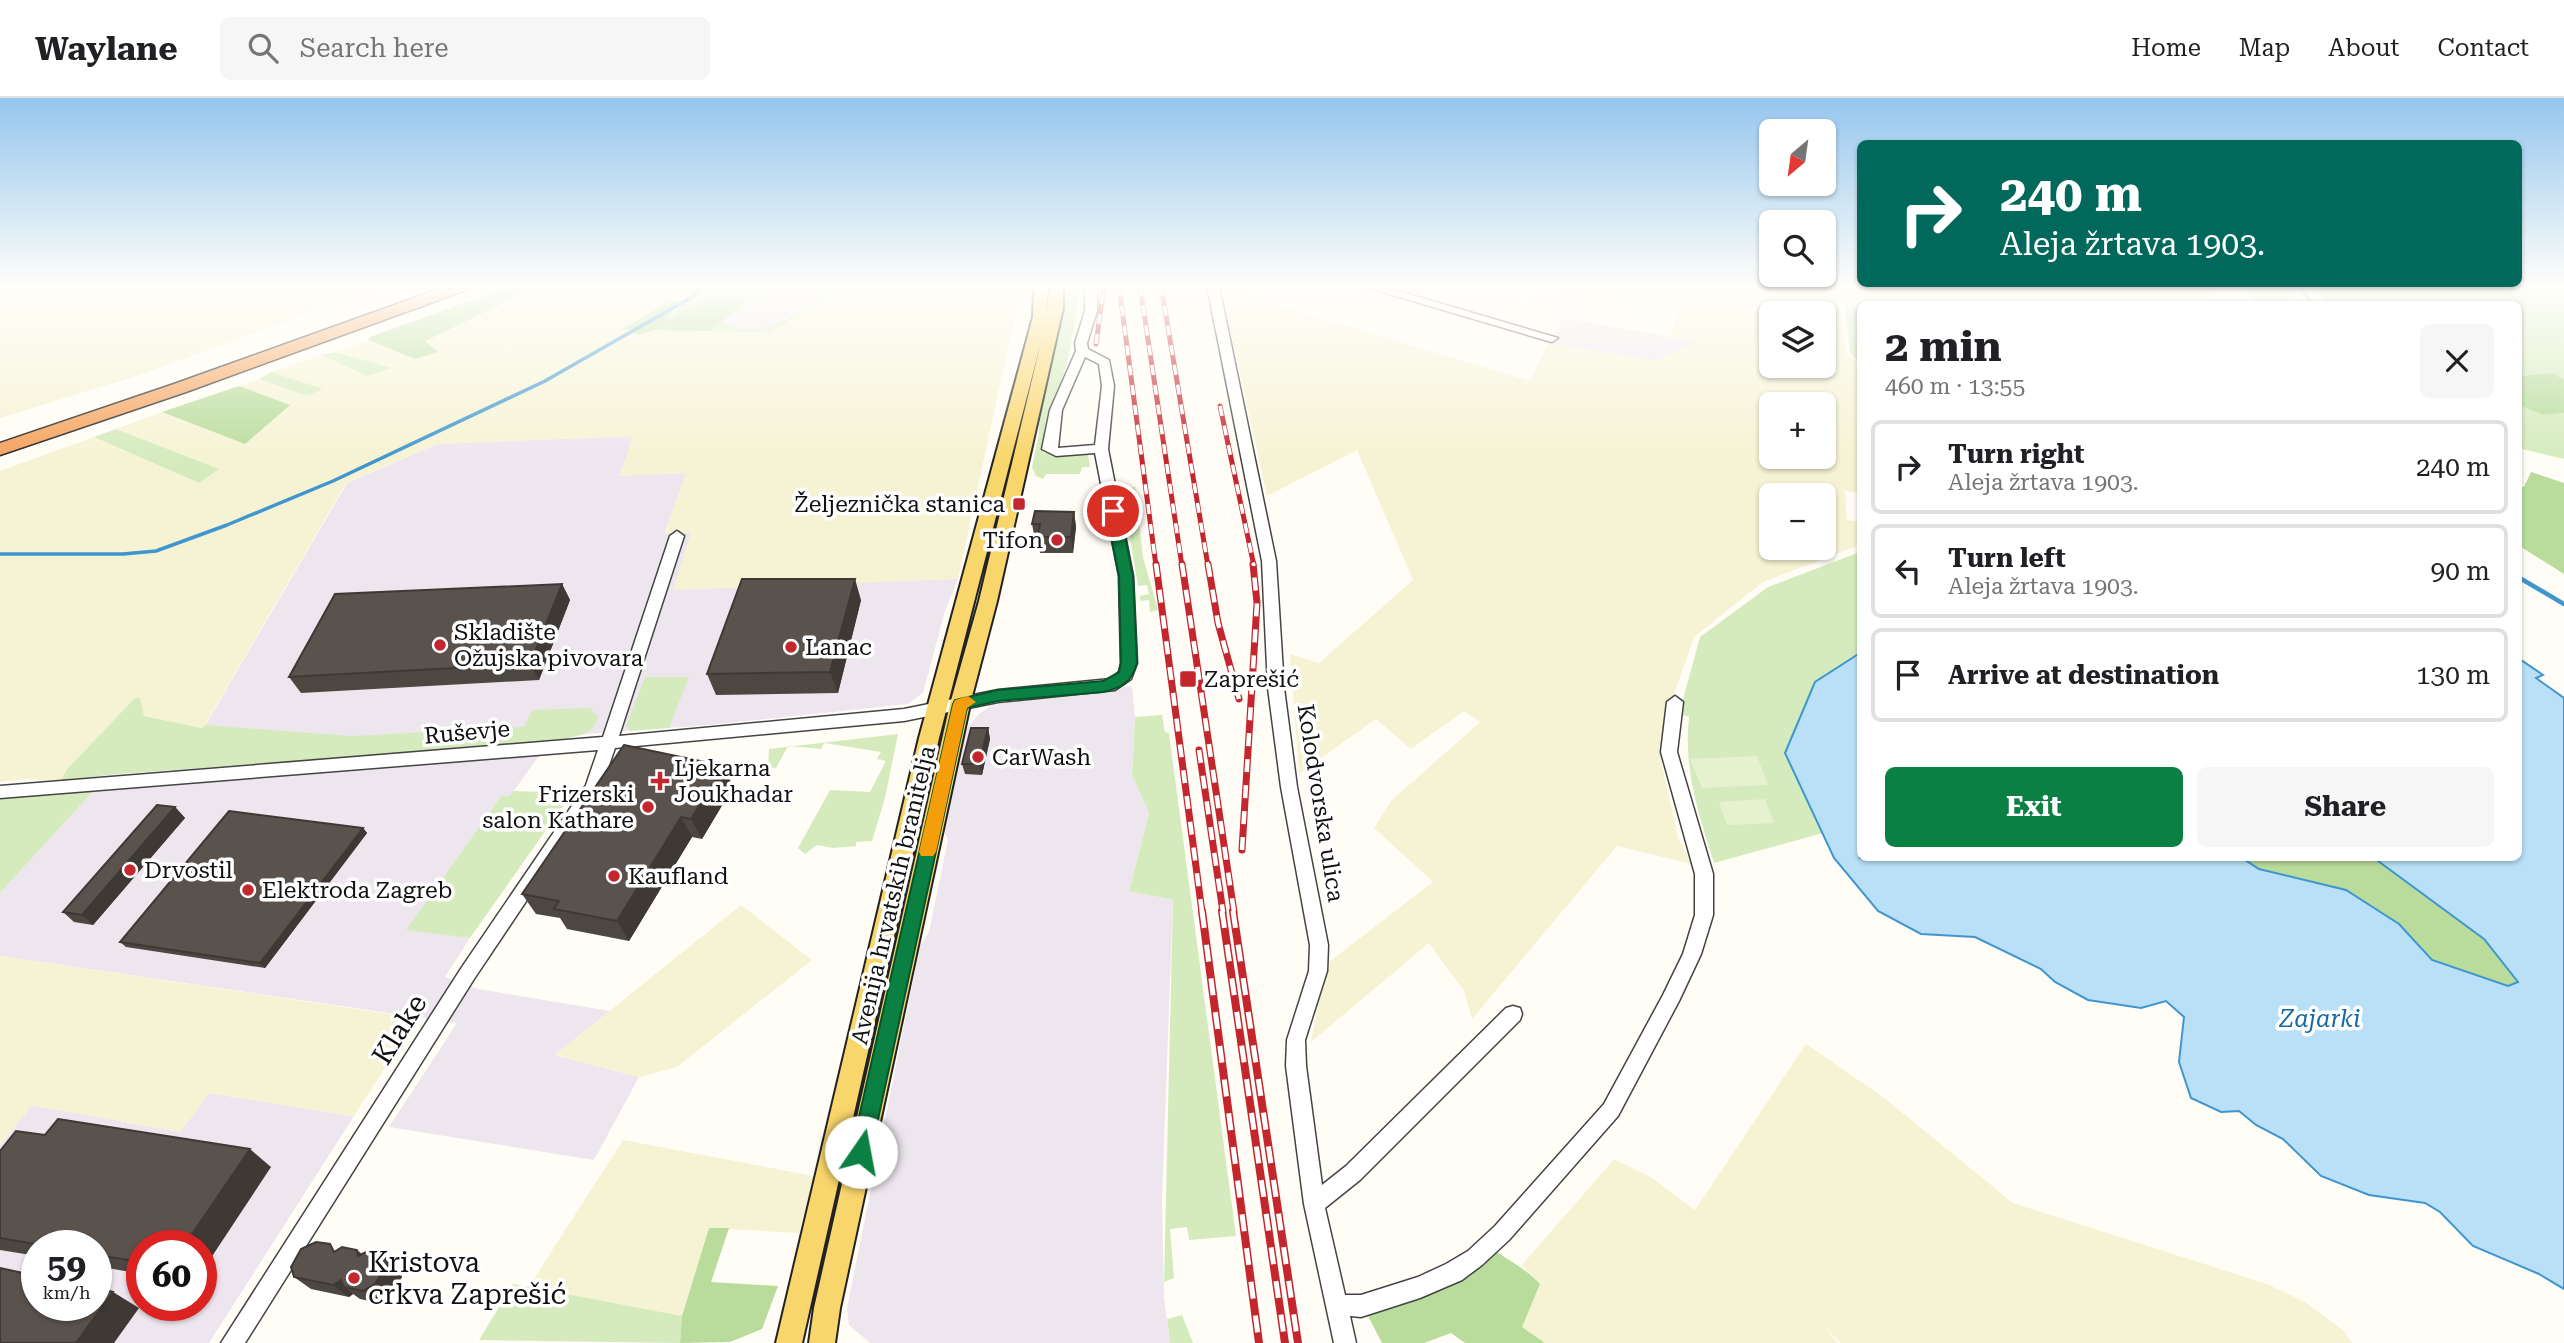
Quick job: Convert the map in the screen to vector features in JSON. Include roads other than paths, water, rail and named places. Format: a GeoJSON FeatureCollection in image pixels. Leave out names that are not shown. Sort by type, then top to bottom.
{"type":"FeatureCollection","features":[{"type":"Feature","properties":{"kind":"highway"},"geometry":{"type":"LineString","coordinates":[[0,438],[275,344]]}},
{"type":"Feature","properties":{"kind":"highway"},"geometry":{"type":"LineString","coordinates":[[0,449],[303,344]]}},
{"type":"Feature","properties":{"kind":"main road","name":"Avenija hrvatskih branitelja"},"geometry":{"type":"LineString","coordinates":[[789,1343],[937,710],[1032,344]]}},
{"type":"Feature","properties":{"kind":"main road","name":"Avenija hrvatskih branitelja"},"geometry":{"type":"LineString","coordinates":[[822,1343],[830,1295],[960,704],[988,601],[1048,344]]}},
{"type":"Feature","properties":{"kind":"street"},"geometry":{"type":"LineString","coordinates":[[1081,344],[1082,351],[1056,410],[1049,449],[1056,452],[1101,449],[1108,386],[1105,363],[1082,351]]}},
{"type":"Feature","properties":{"kind":"street","name":"Kolodvorska ulica"},"geometry":{"type":"LineString","coordinates":[[1225,344],[1269,561],[1276,688],[1289,787],[1319,945],[1318,971],[1296,1040],[1296,1066],[1314,1204],[1345,1343]]}},
{"type":"Feature","properties":{"kind":"street","name":"Ruševje"},"geometry":{"type":"LineString","coordinates":[[0,792],[608,744],[788,727],[937,710],[998,696],[1115,684],[1126,675],[1129,663],[1126,576],[1101,449]]}},
{"type":"Feature","properties":{"kind":"street","name":"Klake"},"geometry":{"type":"LineString","coordinates":[[232,1343],[460,985],[594,787],[677,536]]}},
{"type":"Feature","properties":{"kind":"street"},"geometry":{"type":"LineString","coordinates":[[1337,1305],[1361,1306],[1420,1287],[1454,1272],[1475,1258],[1502,1233],[1575,1154],[1617,1101],[1687,966],[1704,915],[1704,874],[1669,752],[1675,702]]}},
{"type":"Feature","properties":{"kind":"street"},"geometry":{"type":"LineString","coordinates":[[1314,1204],[1353,1173],[1513,1014]]}},
{"type":"Feature","properties":{"kind":"water","name":"Zajarki"},"geometry":{"type":"Polygon","coordinates":[[[1857,655],[1857,861],[2247,861],[2259,869],[2346,890],[2399,924],[2432,960],[2508,986],[2518,982],[2484,939],[2378,861],[2522,861],[2522,661],[2543,675],[2536,678],[2564,698],[2564,1289],[2539,1274],[2473,1246],[2440,1212],[2425,1203],[2369,1195],[2321,1176],[2283,1139],[2256,1125],[2239,1111],[2221,1112],[2191,1098],[2179,1062],[2184,1017],[2166,1001],[2141,1008],[2088,1000],[2055,982],[2041,969],[1975,937],[1921,934],[1878,911],[1834,858],[1785,753],[1815,682],[1857,655]]]}},
{"type":"Feature","properties":{"kind":"waterway"},"geometry":{"type":"LineString","coordinates":[[0,554],[123,554],[156,551],[333,481],[545,381],[610,344]]}},
{"type":"Feature","properties":{"kind":"waterway"},"geometry":{"type":"LineString","coordinates":[[2522,579],[2564,604]]}},
{"type":"Feature","properties":{"kind":"railway"},"geometry":{"type":"LineString","coordinates":[[1127,344],[1156,566]]}},
{"type":"Feature","properties":{"kind":"railway"},"geometry":{"type":"LineString","coordinates":[[1149,344],[1182,566]]}},
{"type":"Feature","properties":{"kind":"railway"},"geometry":{"type":"LineString","coordinates":[[1171,344],[1208,566]]}},
{"type":"Feature","properties":{"kind":"railway"},"geometry":{"type":"LineString","coordinates":[[1220,406],[1254,566]]}},
{"type":"Feature","properties":{"kind":"railway"},"geometry":{"type":"LineString","coordinates":[[1156,564],[1202,912]]}},
{"type":"Feature","properties":{"kind":"railway"},"geometry":{"type":"LineString","coordinates":[[1182,564],[1234,912]]}},
{"type":"Feature","properties":{"kind":"railway"},"geometry":{"type":"LineString","coordinates":[[1208,564],[1218,623],[1239,699]]}},
{"type":"Feature","properties":{"kind":"railway"},"geometry":{"type":"LineString","coordinates":[[1242,850],[1257,603],[1253,564]]}},
{"type":"Feature","properties":{"kind":"railway"},"geometry":{"type":"LineString","coordinates":[[1199,750],[1223,912]]}},
{"type":"Feature","properties":{"kind":"railway"},"geometry":{"type":"LineString","coordinates":[[1202,911],[1259,1343]]}},
{"type":"Feature","properties":{"kind":"railway"},"geometry":{"type":"LineString","coordinates":[[1222,911],[1285,1343]]}},
{"type":"Feature","properties":{"kind":"railway"},"geometry":{"type":"LineString","coordinates":[[1233,911],[1298,1343]]}},
{"type":"Feature","properties":{"kind":"place","name":"Željeznička stanica"},"geometry":{"type":"Point","coordinates":[1019,504]}},
{"type":"Feature","properties":{"kind":"place","name":"Tifon"},"geometry":{"type":"Point","coordinates":[1057,540]}},
{"type":"Feature","properties":{"kind":"place","name":"Skladište Ožujska pivovara"},"geometry":{"type":"Point","coordinates":[440,645]}},
{"type":"Feature","properties":{"kind":"place","name":"Lanac"},"geometry":{"type":"Point","coordinates":[791,647]}},
{"type":"Feature","properties":{"kind":"place","name":"Zaprešić"},"geometry":{"type":"Point","coordinates":[1188,679]}},
{"type":"Feature","properties":{"kind":"place","name":"CarWash"},"geometry":{"type":"Point","coordinates":[978,757]}},
{"type":"Feature","properties":{"kind":"place","name":"Ljekarna Joukhadar"},"geometry":{"type":"Point","coordinates":[660,781]}},
{"type":"Feature","properties":{"kind":"place","name":"Frizerski salon Kathare"},"geometry":{"type":"Point","coordinates":[648,807]}},
{"type":"Feature","properties":{"kind":"place","name":"Drvostil"},"geometry":{"type":"Point","coordinates":[130,870]}},
{"type":"Feature","properties":{"kind":"place","name":"Kaufland"},"geometry":{"type":"Point","coordinates":[614,876]}},
{"type":"Feature","properties":{"kind":"place","name":"Elektroda Zagreb"},"geometry":{"type":"Point","coordinates":[248,890]}},
{"type":"Feature","properties":{"kind":"place","name":"Kristova crkva Zaprešić"},"geometry":{"type":"Point","coordinates":[354,1278]}}]}
